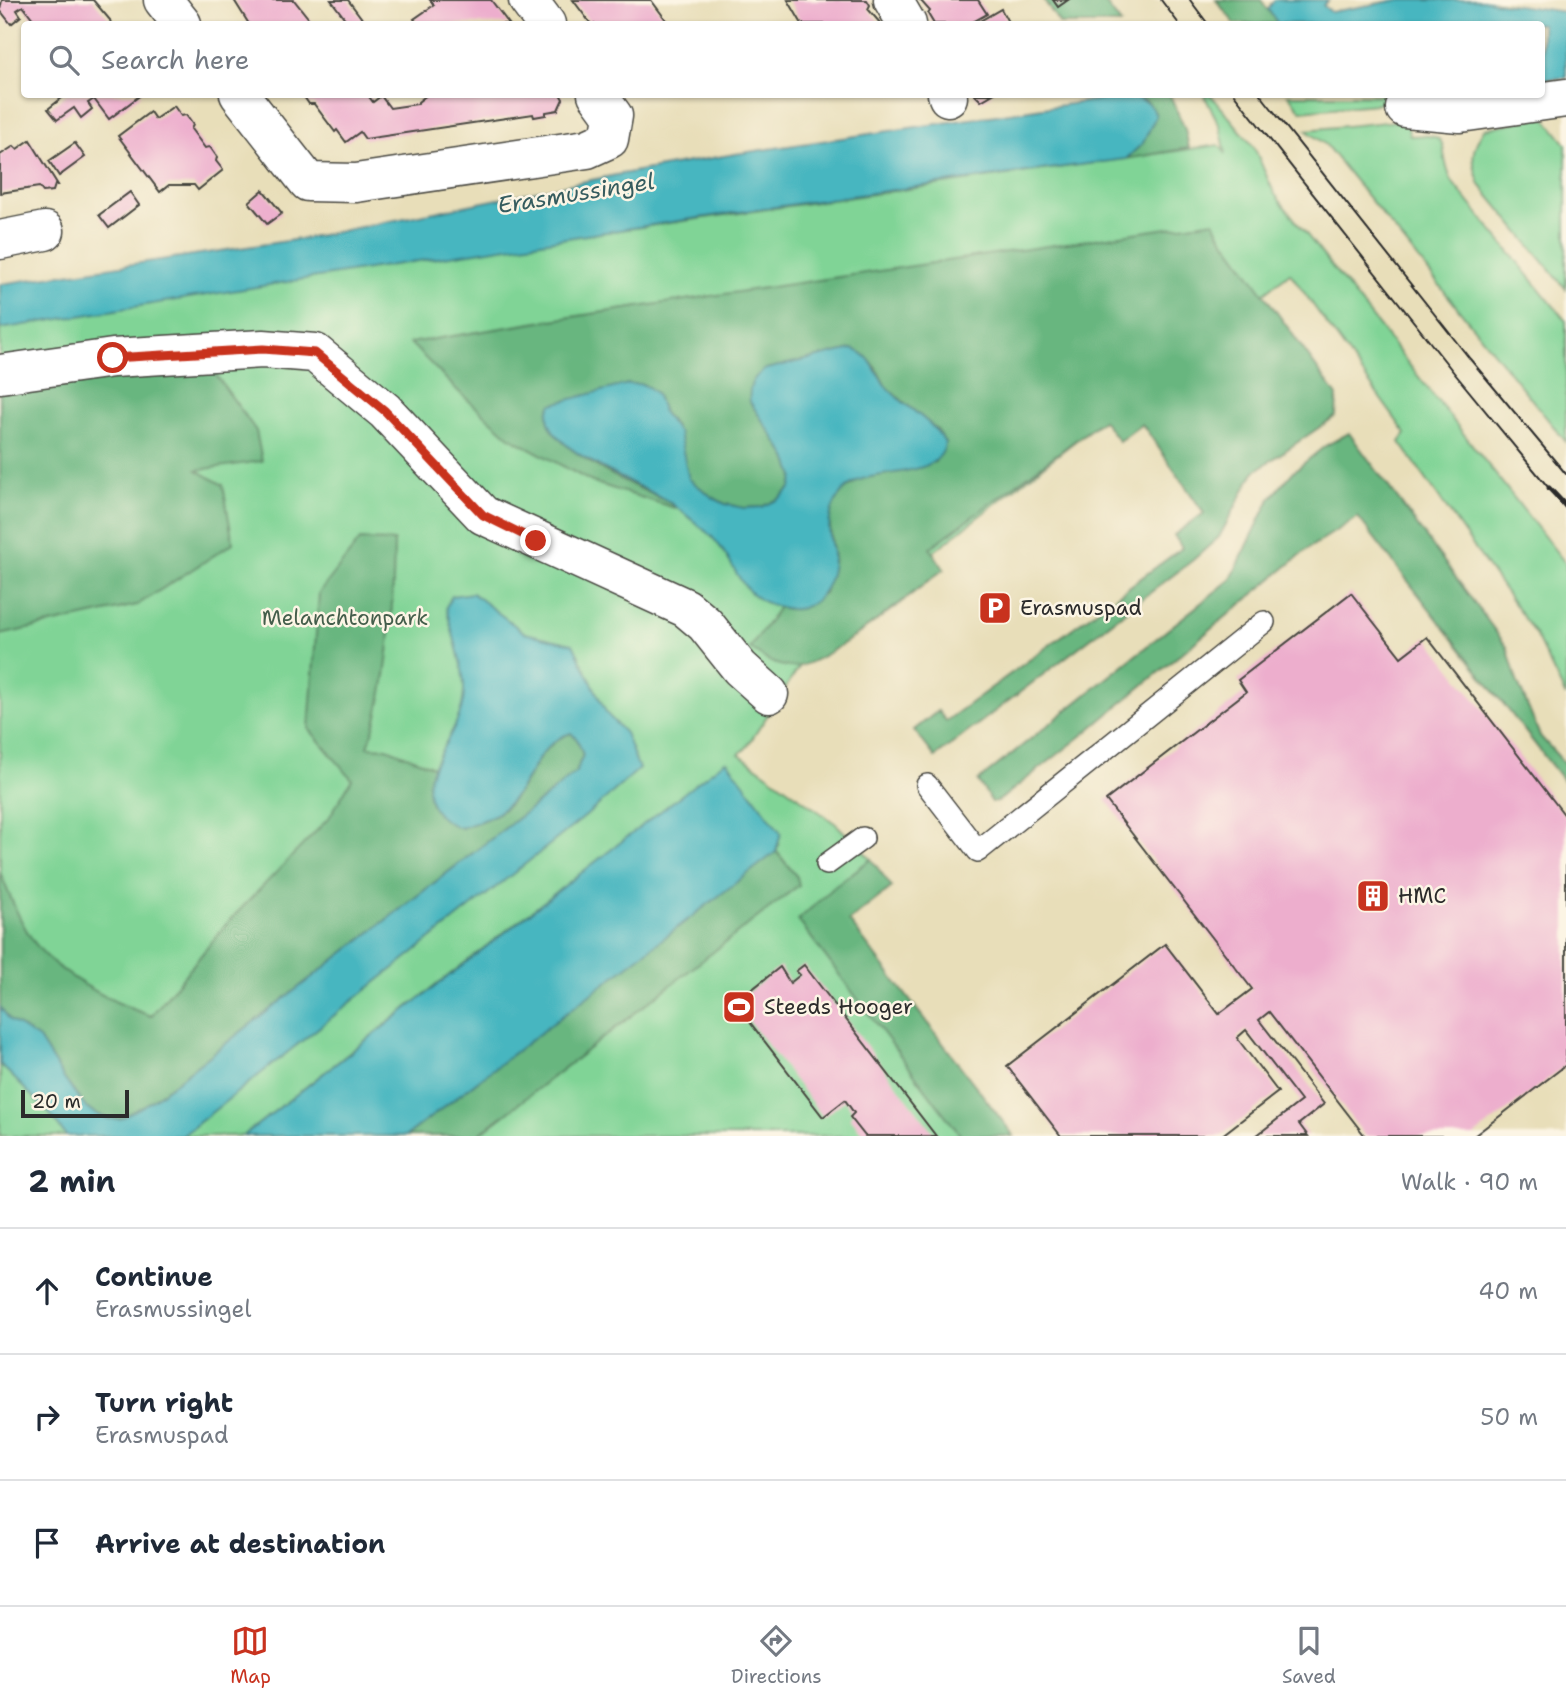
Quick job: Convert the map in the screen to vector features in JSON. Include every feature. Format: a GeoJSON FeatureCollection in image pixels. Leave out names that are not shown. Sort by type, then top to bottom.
{"type":"FeatureCollection","features":[{"type":"Feature","properties":{"kind":"street"},"geometry":{"type":"LineString","coordinates":[[163,0],[180,21]]}},
{"type":"Feature","properties":{"kind":"street"},"geometry":{"type":"LineString","coordinates":[[528,0],[544,21]]}},
{"type":"Feature","properties":{"kind":"street"},"geometry":{"type":"LineString","coordinates":[[893,0],[905,21]]}},
{"type":"Feature","properties":{"kind":"street"},"geometry":{"type":"LineString","coordinates":[[242,98],[308,182],[355,183],[587,149],[610,139],[605,105]]}},
{"type":"Feature","properties":{"kind":"street"},"geometry":{"type":"LineString","coordinates":[[1405,108],[1460,113],[1566,98]]}},
{"type":"Feature","properties":{"kind":"street"},"geometry":{"type":"LineString","coordinates":[[0,240],[45,231]]}},
{"type":"Feature","properties":{"kind":"street"},"geometry":{"type":"LineString","coordinates":[[0,374],[113,358],[263,349],[315,353],[385,411],[483,515],[686,608],[705,624],[740,668],[769,694]]}},
{"type":"Feature","properties":{"kind":"lane"},"geometry":{"type":"LineString","coordinates":[[928,785],[978,851],[1264,622]]}},
{"type":"Feature","properties":{"kind":"lane"},"geometry":{"type":"LineString","coordinates":[[827,864],[863,838]]}},
{"type":"Feature","properties":{"kind":"green space"},"geometry":{"type":"Polygon","coordinates":[[[1044,0],[1103,0],[1119,21],[1058,21],[1044,0]]]}},
{"type":"Feature","properties":{"kind":"green space"},"geometry":{"type":"Polygon","coordinates":[[[1216,0],[1261,0],[1276,21],[1233,21],[1216,0]]]}},
{"type":"Feature","properties":{"kind":"green space"},"geometry":{"type":"Polygon","coordinates":[[[1140,98],[1171,98],[1185,129],[1189,148],[1126,159],[1143,143],[1156,116],[1140,98]]]}},
{"type":"Feature","properties":{"kind":"green space","name":"Melanchtonpark"},"geometry":{"type":"Polygon","coordinates":[[[1206,98],[1213,98],[1254,147],[1274,193],[1566,564],[1566,697],[1535,634],[1400,442],[1406,434],[1290,273],[813,646],[746,748],[739,754],[836,824],[871,859],[834,887],[803,917],[978,1136],[436,1136],[797,877],[776,851],[779,844],[728,762],[243,1136],[0,1136],[0,318],[1219,145],[1226,154],[1220,126],[1206,98]]]}},
{"type":"Feature","properties":{"kind":"green space"},"geometry":{"type":"Polygon","coordinates":[[[1290,98],[1441,98],[1301,111],[1290,98]]]}},
{"type":"Feature","properties":{"kind":"green space"},"geometry":{"type":"Polygon","coordinates":[[[1544,116],[1566,144],[1566,289],[1480,185],[1473,156],[1484,129],[1544,116]]]}},
{"type":"Feature","properties":{"kind":"green space"},"geometry":{"type":"Polygon","coordinates":[[[1406,120],[1410,136],[1433,136],[1442,143],[1453,183],[1566,321],[1566,442],[1326,145],[1306,130],[1406,120]]]}},
{"type":"Feature","properties":{"kind":"green space"},"geometry":{"type":"Polygon","coordinates":[[[1214,221],[1219,232],[1337,396],[1336,416],[1254,472],[1219,537],[1193,560],[935,757],[914,730],[938,711],[946,721],[1182,548],[1174,535],[1204,513],[1142,424],[1119,441],[1103,420],[930,548],[944,569],[847,641],[808,663],[788,667],[770,662],[750,648],[779,607],[788,609],[824,593],[834,559],[829,520],[834,503],[843,491],[860,479],[935,462],[945,443],[937,430],[886,387],[875,366],[852,349],[766,369],[750,402],[787,457],[794,476],[791,488],[779,499],[762,507],[744,508],[725,504],[689,479],[682,445],[674,425],[663,413],[656,393],[642,384],[552,430],[591,463],[678,509],[592,482],[511,438],[459,392],[410,343],[551,320],[1214,221]]]}},
{"type":"Feature","properties":{"kind":"green space"},"geometry":{"type":"Polygon","coordinates":[[[170,369],[213,371],[256,431],[262,461],[197,470],[223,485],[233,543],[137,605],[0,635],[0,389],[170,369]]]}},
{"type":"Feature","properties":{"kind":"green space"},"geometry":{"type":"Polygon","coordinates":[[[1349,433],[1507,647],[1517,681],[1540,736],[1566,765],[1566,784],[1358,517],[1309,548],[1084,734],[997,802],[992,802],[978,781],[1231,579],[1270,499],[1293,472],[1325,446],[1349,433]]]}},
{"type":"Feature","properties":{"kind":"green space"},"geometry":{"type":"Polygon","coordinates":[[[360,540],[394,541],[386,671],[368,747],[387,748],[434,767],[429,788],[431,804],[461,828],[491,817],[507,806],[549,746],[571,733],[577,739],[583,755],[576,772],[150,1102],[120,1119],[108,1119],[87,1109],[39,1039],[10,1020],[0,1007],[0,872],[25,928],[53,962],[84,985],[151,1016],[229,921],[329,818],[352,779],[309,729],[319,593],[360,540]]]}},
{"type":"Feature","properties":{"kind":"green space"},"geometry":{"type":"Polygon","coordinates":[[[776,851],[797,877],[799,885],[477,1136],[406,1136],[776,851]]]}},
{"type":"Feature","properties":{"kind":"green space"},"geometry":{"type":"Polygon","coordinates":[[[871,859],[892,887],[849,921],[1014,1136],[961,1136],[798,920],[834,887],[871,859]]]}},
{"type":"Feature","properties":{"kind":"water"},"geometry":{"type":"Polygon","coordinates":[[[1274,0],[1329,0],[1323,5],[1331,12],[1397,0],[1482,0],[1566,12],[1566,78],[1545,79],[1545,21],[1276,21],[1268,9],[1274,0]]]}},
{"type":"Feature","properties":{"kind":"water","name":"Erasmussingel"},"geometry":{"type":"Polygon","coordinates":[[[1110,98],[1137,98],[1149,105],[1156,116],[1143,143],[1126,159],[562,239],[0,329],[0,284],[307,238],[616,175],[735,154],[1110,98]]]}},
{"type":"Feature","properties":{"kind":"water"},"geometry":{"type":"Polygon","coordinates":[[[852,349],[869,359],[885,385],[932,426],[945,443],[941,455],[932,463],[861,480],[844,490],[831,515],[829,529],[833,565],[829,581],[816,600],[799,609],[763,602],[746,587],[721,548],[704,529],[672,504],[593,463],[572,449],[556,435],[548,419],[552,404],[628,384],[642,384],[656,393],[663,413],[679,433],[689,479],[725,504],[744,508],[762,507],[779,499],[791,488],[794,476],[787,457],[750,402],[752,383],[757,375],[766,369],[852,349]]]}},
{"type":"Feature","properties":{"kind":"water"},"geometry":{"type":"Polygon","coordinates":[[[472,593],[525,633],[573,644],[607,714],[625,733],[639,769],[587,815],[182,1136],[66,1136],[49,1113],[0,1064],[0,1007],[10,1020],[39,1039],[87,1109],[108,1119],[120,1119],[150,1102],[576,772],[583,755],[577,739],[571,733],[549,746],[515,796],[491,817],[461,828],[437,813],[429,798],[429,780],[460,713],[464,691],[460,661],[446,607],[452,596],[472,593]]]}},
{"type":"Feature","properties":{"kind":"water"},"geometry":{"type":"Polygon","coordinates":[[[725,761],[781,833],[776,852],[406,1136],[243,1136],[725,761]]]}},
{"type":"Feature","properties":{"kind":"building"},"geometry":{"type":"Polygon","coordinates":[[[2,0],[93,0],[110,21],[35,21],[23,6],[17,10],[21,16],[11,24],[0,10],[2,0]]]}},
{"type":"Feature","properties":{"kind":"building"},"geometry":{"type":"Polygon","coordinates":[[[234,0],[294,0],[311,21],[247,21],[234,0]]]}},
{"type":"Feature","properties":{"kind":"building"},"geometry":{"type":"Polygon","coordinates":[[[331,0],[348,0],[364,21],[347,21],[331,0]]]}},
{"type":"Feature","properties":{"kind":"building"},"geometry":{"type":"Polygon","coordinates":[[[430,0],[491,0],[507,21],[414,19],[434,5],[430,0]]]}},
{"type":"Feature","properties":{"kind":"building"},"geometry":{"type":"Polygon","coordinates":[[[573,0],[651,0],[667,21],[589,21],[573,0]]]}},
{"type":"Feature","properties":{"kind":"building"},"geometry":{"type":"Polygon","coordinates":[[[788,0],[867,0],[870,5],[868,9],[878,21],[800,21],[788,0]]]}},
{"type":"Feature","properties":{"kind":"building"},"geometry":{"type":"Polygon","coordinates":[[[920,0],[978,0],[987,14],[974,21],[932,21],[928,14],[930,11],[920,0]]]}},
{"type":"Feature","properties":{"kind":"building"},"geometry":{"type":"Polygon","coordinates":[[[1053,0],[1068,0],[1058,7],[1053,0]]]}},
{"type":"Feature","properties":{"kind":"building"},"geometry":{"type":"Polygon","coordinates":[[[1001,9],[1007,21],[980,21],[1001,9]]]}},
{"type":"Feature","properties":{"kind":"building"},"geometry":{"type":"Polygon","coordinates":[[[62,98],[137,98],[109,119],[94,99],[88,103],[92,109],[81,118],[74,108],[57,120],[48,109],[62,98]]]}},
{"type":"Feature","properties":{"kind":"building"},"geometry":{"type":"Polygon","coordinates":[[[305,98],[370,98],[373,102],[382,98],[390,108],[418,104],[423,98],[563,99],[558,110],[546,112],[546,115],[534,117],[533,114],[365,139],[360,132],[346,142],[314,104],[309,104],[305,98]]]}},
{"type":"Feature","properties":{"kind":"building"},"geometry":{"type":"Polygon","coordinates":[[[174,106],[181,116],[186,115],[193,125],[191,129],[205,148],[210,147],[223,170],[198,190],[194,185],[169,185],[160,192],[118,136],[150,112],[155,119],[174,106]]]}},
{"type":"Feature","properties":{"kind":"building"},"geometry":{"type":"Polygon","coordinates":[[[30,140],[58,185],[55,185],[53,191],[43,192],[39,187],[0,193],[0,155],[14,146],[17,149],[30,140]]]}},
{"type":"Feature","properties":{"kind":"building"},"geometry":{"type":"Polygon","coordinates":[[[75,143],[85,157],[59,176],[49,161],[75,143]]]}},
{"type":"Feature","properties":{"kind":"building"},"geometry":{"type":"Polygon","coordinates":[[[263,190],[282,213],[267,224],[249,202],[263,190]]]}},
{"type":"Feature","properties":{"kind":"building"},"geometry":{"type":"Polygon","coordinates":[[[130,192],[139,205],[109,228],[99,215],[130,192]]]}},
{"type":"Feature","properties":{"kind":"building","name":"HMC"},"geometry":{"type":"Polygon","coordinates":[[[1351,593],[1401,657],[1427,637],[1566,817],[1566,1065],[1474,1136],[1365,1136],[1269,1012],[1259,1020],[1324,1104],[1299,1124],[1308,1136],[1256,1136],[1301,1101],[1246,1030],[1237,1038],[1278,1092],[1221,1136],[1061,1136],[1007,1066],[1165,944],[1219,1014],[1252,989],[1106,800],[1246,692],[1238,680],[1351,593]]]}},
{"type":"Feature","properties":{"kind":"building"},"geometry":{"type":"Polygon","coordinates":[[[804,965],[936,1136],[865,1136],[850,1117],[854,1113],[845,1100],[823,1117],[735,1003],[780,967],[790,983],[800,975],[796,971],[804,965]]]}},
{"type":"Feature","properties":{"kind":"tram line"},"geometry":{"type":"LineString","coordinates":[[1161,0],[1177,21]]}},
{"type":"Feature","properties":{"kind":"tram line"},"geometry":{"type":"LineString","coordinates":[[1190,0],[1206,21]]}},
{"type":"Feature","properties":{"kind":"tram line"},"geometry":{"type":"LineString","coordinates":[[1237,98],[1455,374],[1566,509]]}},
{"type":"Feature","properties":{"kind":"tram line"},"geometry":{"type":"LineString","coordinates":[[1263,98],[1470,359],[1566,474]]}},
{"type":"Feature","properties":{"kind":"railway"},"geometry":{"type":"LineString","coordinates":[[1549,488],[1566,506]]}},
{"type":"Feature","properties":{"kind":"place","name":"Erasmuspad"},"geometry":{"type":"Point","coordinates":[995,608]}},
{"type":"Feature","properties":{"kind":"place","name":"HMC"},"geometry":{"type":"Point","coordinates":[1373,896]}},
{"type":"Feature","properties":{"kind":"place","name":"Steeds Hooger"},"geometry":{"type":"Point","coordinates":[739,1007]}},
{"type":"Feature","properties":{"kind":"route"},"geometry":{"type":"LineString","coordinates":[[113,358],[263,349],[315,353],[385,411],[483,515],[536,541]]}}]}
